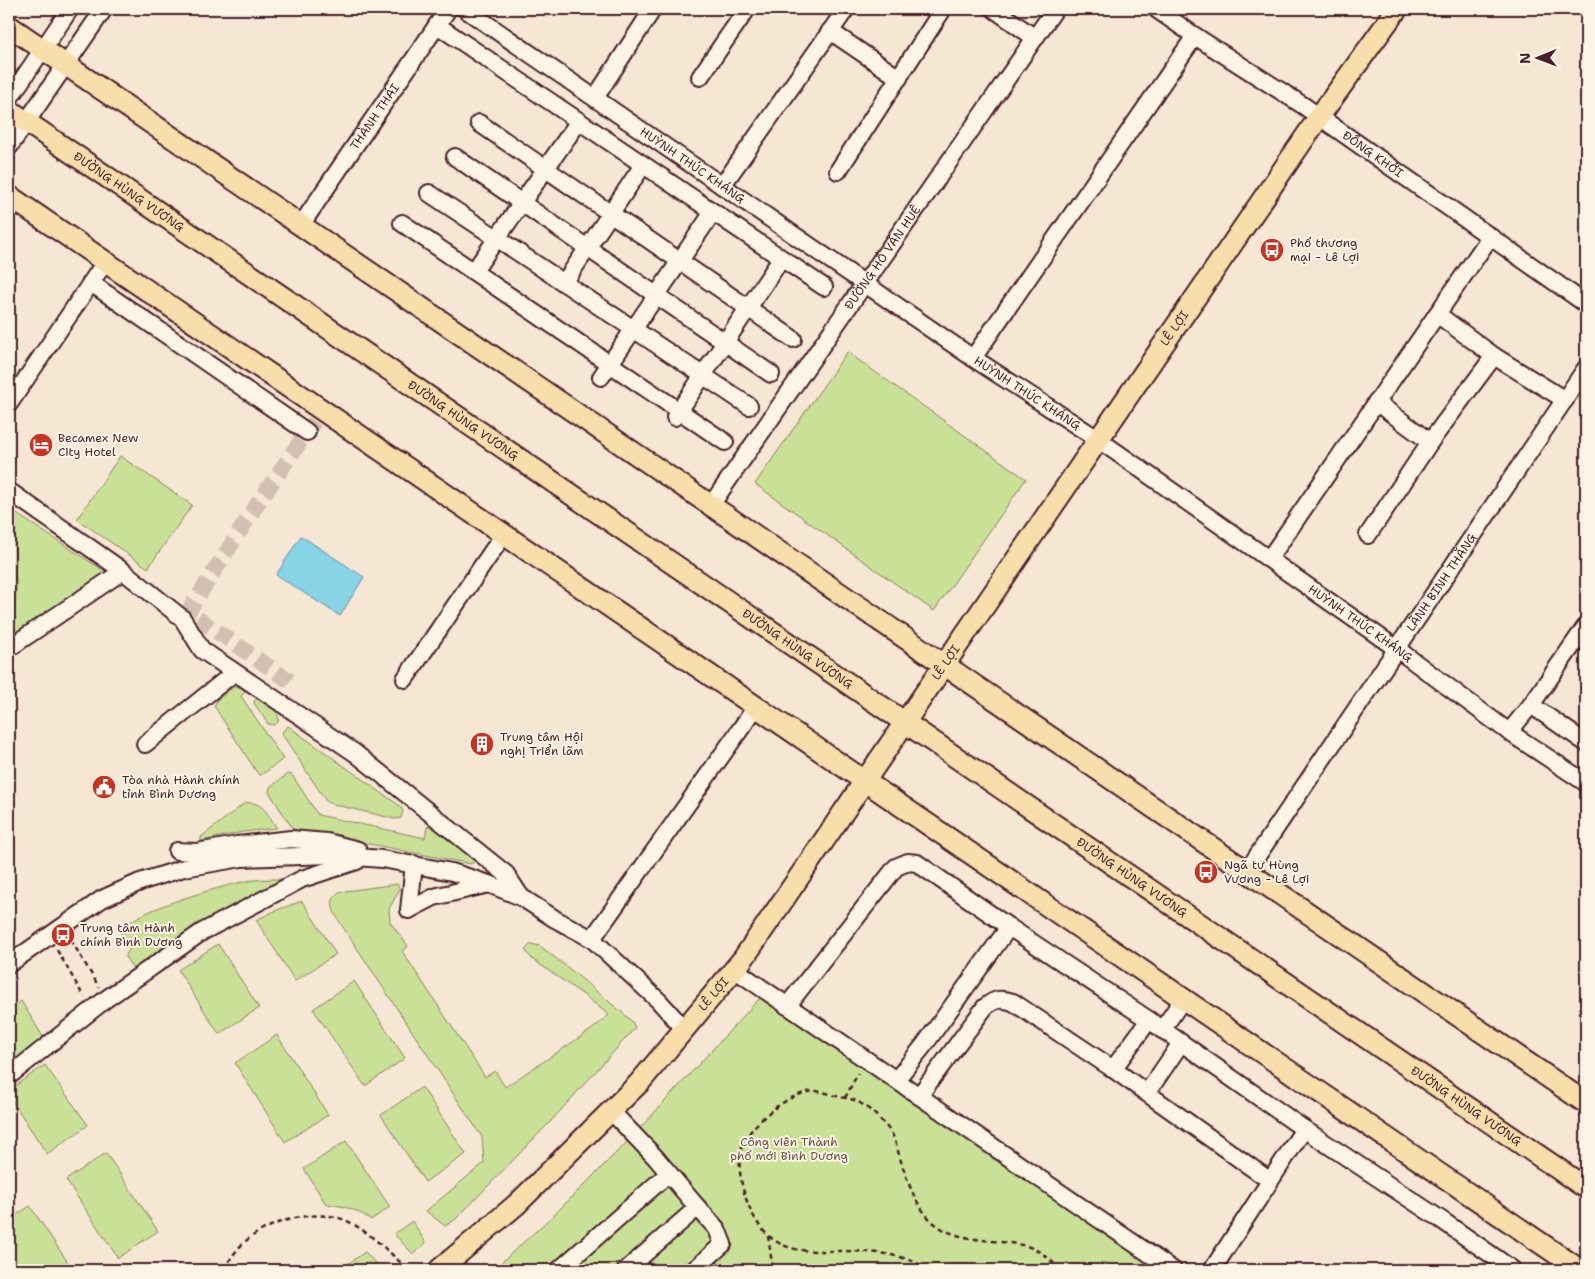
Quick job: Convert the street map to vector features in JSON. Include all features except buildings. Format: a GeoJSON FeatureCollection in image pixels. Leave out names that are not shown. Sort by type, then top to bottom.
{"type":"FeatureCollection","features":[{"type":"Feature","properties":{"kind":"main road","name":"LÊ LỢI"},"geometry":{"type":"LineString","coordinates":[[446,1268],[517,1204],[640,1082],[734,969],[866,782],[905,722],[1319,117],[1397,9]]}},
{"type":"Feature","properties":{"kind":"main road"},"geometry":{"type":"LineString","coordinates":[[9,26],[1586,1103]]}},
{"type":"Feature","properties":{"kind":"main road","name":"ĐƯỜNG HÙNG VƯƠNG"},"geometry":{"type":"LineString","coordinates":[[9,110],[1586,1188]]}},
{"type":"Feature","properties":{"kind":"main road"},"geometry":{"type":"LineString","coordinates":[[9,196],[1575,1269]]}},
{"type":"Feature","properties":{"kind":"street"},"geometry":{"type":"LineString","coordinates":[[9,99],[70,9]]}},
{"type":"Feature","properties":{"kind":"street"},"geometry":{"type":"LineString","coordinates":[[9,147],[104,9]]}},
{"type":"Feature","properties":{"kind":"street","name":"THÀNH THÁI"},"geometry":{"type":"LineString","coordinates":[[301,225],[448,9]]}},
{"type":"Feature","properties":{"kind":"street","name":"HUỲNH THÚC KHÁNG"},"geometry":{"type":"LineString","coordinates":[[465,9],[974,358],[1099,440],[1397,649],[1509,732],[1586,783]]}},
{"type":"Feature","properties":{"kind":"street"},"geometry":{"type":"LineString","coordinates":[[595,98],[653,9]]}},
{"type":"Feature","properties":{"kind":"street"},"geometry":{"type":"LineString","coordinates":[[700,77],[747,9]]}},
{"type":"Feature","properties":{"kind":"street"},"geometry":{"type":"LineString","coordinates":[[722,186],[846,9]]}},
{"type":"Feature","properties":{"kind":"street"},"geometry":{"type":"LineString","coordinates":[[838,171],[943,9]]}},
{"type":"Feature","properties":{"kind":"street"},"geometry":{"type":"LineString","coordinates":[[994,9],[1035,38]]}},
{"type":"Feature","properties":{"kind":"street","name":"ĐƯỜNG HỒ VĂN HUÊ"},"geometry":{"type":"LineString","coordinates":[[710,505],[1055,9]]}},
{"type":"Feature","properties":{"kind":"street","name":"ĐỒNG KHỞI"},"geometry":{"type":"LineString","coordinates":[[1156,9],[1304,106],[1586,304]]}},
{"type":"Feature","properties":{"kind":"street"},"geometry":{"type":"LineString","coordinates":[[437,25],[824,287]]}},
{"type":"Feature","properties":{"kind":"street"},"geometry":{"type":"LineString","coordinates":[[830,32],[899,78]]}},
{"type":"Feature","properties":{"kind":"street"},"geometry":{"type":"LineString","coordinates":[[974,358],[1195,36]]}},
{"type":"Feature","properties":{"kind":"street"},"geometry":{"type":"LineString","coordinates":[[474,271],[579,121]]}},
{"type":"Feature","properties":{"kind":"street"},"geometry":{"type":"LineString","coordinates":[[479,123],[793,338]]}},
{"type":"Feature","properties":{"kind":"street"},"geometry":{"type":"LineString","coordinates":[[456,157],[771,374]]}},
{"type":"Feature","properties":{"kind":"street"},"geometry":{"type":"LineString","coordinates":[[564,283],[644,165]]}},
{"type":"Feature","properties":{"kind":"street"},"geometry":{"type":"LineString","coordinates":[[429,193],[749,406]]}},
{"type":"Feature","properties":{"kind":"street"},"geometry":{"type":"LineString","coordinates":[[601,377],[713,212]]}},
{"type":"Feature","properties":{"kind":"street"},"geometry":{"type":"LineString","coordinates":[[402,223],[610,364],[677,414],[725,442]]}},
{"type":"Feature","properties":{"kind":"street"},"geometry":{"type":"LineString","coordinates":[[1269,559],[1490,237]]}},
{"type":"Feature","properties":{"kind":"street"},"geometry":{"type":"LineString","coordinates":[[677,414],[781,258]]}},
{"type":"Feature","properties":{"kind":"street"},"geometry":{"type":"LineString","coordinates":[[9,404],[105,262]]}},
{"type":"Feature","properties":{"kind":"street"},"geometry":{"type":"LineString","coordinates":[[91,283],[307,432]]}},
{"type":"Feature","properties":{"kind":"street"},"geometry":{"type":"LineString","coordinates":[[1437,314],[1494,356],[1565,400]]}},
{"type":"Feature","properties":{"kind":"street"},"geometry":{"type":"LineString","coordinates":[[190,351],[207,331]]}},
{"type":"Feature","properties":{"kind":"street"},"geometry":{"type":"LineString","coordinates":[[1368,535],[1430,442],[1494,356]]}},
{"type":"Feature","properties":{"kind":"street","name":"LÃNH BINH THĂNG"},"geometry":{"type":"LineString","coordinates":[[1247,871],[1586,368]]}},
{"type":"Feature","properties":{"kind":"street"},"geometry":{"type":"LineString","coordinates":[[1376,402],[1430,442]]}},
{"type":"Feature","properties":{"kind":"street"},"geometry":{"type":"LineString","coordinates":[[9,490],[123,571],[182,618],[202,650],[355,753],[506,874],[521,897]]}},
{"type":"Feature","properties":{"kind":"street"},"geometry":{"type":"LineString","coordinates":[[405,679],[504,534]]}},
{"type":"Feature","properties":{"kind":"street"},"geometry":{"type":"LineString","coordinates":[[9,648],[123,571]]}},
{"type":"Feature","properties":{"kind":"street"},"geometry":{"type":"LineString","coordinates":[[1509,732],[1531,705],[1586,626]]}},
{"type":"Feature","properties":{"kind":"street"},"geometry":{"type":"LineString","coordinates":[[145,744],[234,673]]}},
{"type":"Feature","properties":{"kind":"street"},"geometry":{"type":"LineString","coordinates":[[1531,705],[1586,742]]}},
{"type":"Feature","properties":{"kind":"street"},"geometry":{"type":"LineString","coordinates":[[592,939],[756,707]]}},
{"type":"Feature","properties":{"kind":"street"},"geometry":{"type":"LineString","coordinates":[[177,851],[197,852],[238,845],[291,840],[327,842],[364,851],[372,858]]}},
{"type":"Feature","properties":{"kind":"street"},"geometry":{"type":"LineString","coordinates":[[9,964],[62,925],[102,899],[140,882],[184,868],[241,858],[331,855],[372,858],[452,872],[521,897],[555,919],[592,939],[659,1001],[684,1028]]}},
{"type":"Feature","properties":{"kind":"street"},"geometry":{"type":"LineString","coordinates":[[9,1076],[106,999],[202,932],[302,879],[372,858]]}},
{"type":"Feature","properties":{"kind":"street"},"geometry":{"type":"LineString","coordinates":[[787,1006],[896,866],[908,862],[917,863],[1008,927],[1149,1020],[1304,1129],[1513,1270]]}},
{"type":"Feature","properties":{"kind":"street"},"geometry":{"type":"LineString","coordinates":[[414,864],[409,910],[434,897],[489,884]]}},
{"type":"Feature","properties":{"kind":"street"},"geometry":{"type":"LineString","coordinates":[[896,1080],[925,1044],[1008,927]]}},
{"type":"Feature","properties":{"kind":"street"},"geometry":{"type":"LineString","coordinates":[[734,969],[1174,1270]]}},
{"type":"Feature","properties":{"kind":"street"},"geometry":{"type":"LineString","coordinates":[[919,1096],[985,1007],[993,1000],[1003,999],[1013,1002],[1114,1069],[1262,1175]]}},
{"type":"Feature","properties":{"kind":"street"},"geometry":{"type":"LineString","coordinates":[[1162,1030],[1183,999]]}},
{"type":"Feature","properties":{"kind":"street"},"geometry":{"type":"LineString","coordinates":[[1114,1069],[1149,1020]]}},
{"type":"Feature","properties":{"kind":"street"},"geometry":{"type":"LineString","coordinates":[[1147,1093],[1182,1043]]}},
{"type":"Feature","properties":{"kind":"street"},"geometry":{"type":"LineString","coordinates":[[611,1111],[656,1158],[717,1229],[723,1244],[694,1270]]}},
{"type":"Feature","properties":{"kind":"street"},"geometry":{"type":"LineString","coordinates":[[1212,1270],[1304,1129]]}},
{"type":"Feature","properties":{"kind":"street"},"geometry":{"type":"LineString","coordinates":[[559,1270],[669,1173]]}},
{"type":"Feature","properties":{"kind":"street"},"geometry":{"type":"LineString","coordinates":[[626,1270],[697,1208]]}},
{"type":"Feature","properties":{"kind":"path"},"geometry":{"type":"LineString","coordinates":[[62,925],[106,999]]}},
{"type":"Feature","properties":{"kind":"path"},"geometry":{"type":"LineString","coordinates":[[49,935],[92,1011]]}},
{"type":"Feature","properties":{"kind":"path"},"geometry":{"type":"LineString","coordinates":[[845,1098],[860,1068]]}},
{"type":"Feature","properties":{"kind":"path"},"geometry":{"type":"LineString","coordinates":[[929,1270],[922,1265],[876,1252],[802,1251],[783,1246],[768,1236],[757,1222],[742,1190],[740,1171],[741,1150],[750,1134],[764,1117],[790,1098],[815,1091],[858,1101],[875,1115],[892,1135],[910,1185],[922,1211],[941,1228],[983,1241],[1027,1246],[1043,1254],[1058,1270]]}},
{"type":"Feature","properties":{"kind":"path"},"geometry":{"type":"LineString","coordinates":[[224,1270],[232,1257],[247,1240],[266,1228],[294,1218],[314,1216],[344,1220],[360,1229],[408,1270]]}},
{"type":"Feature","properties":{"kind":"path"},"geometry":{"type":"LineString","coordinates":[[768,1236],[773,1270]]}},
{"type":"Feature","properties":{"kind":"green space"},"geometry":{"type":"Polygon","coordinates":[[[847,352],[1026,479],[934,611],[755,484],[847,352]]]}},
{"type":"Feature","properties":{"kind":"green space"},"geometry":{"type":"Polygon","coordinates":[[[120,456],[192,505],[148,568],[77,519],[120,456]]]}},
{"type":"Feature","properties":{"kind":"green space"},"geometry":{"type":"Polygon","coordinates":[[[9,509],[109,574],[9,639],[13,622],[16,587],[14,542],[9,526],[9,509]]]}},
{"type":"Feature","properties":{"kind":"green space"},"geometry":{"type":"Polygon","coordinates":[[[235,686],[243,688],[245,692],[241,696],[283,759],[261,775],[258,774],[214,706],[217,700],[235,686]]]}},
{"type":"Feature","properties":{"kind":"green space"},"geometry":{"type":"Polygon","coordinates":[[[259,698],[273,708],[277,714],[278,722],[274,725],[268,724],[254,703],[259,698]]]}},
{"type":"Feature","properties":{"kind":"green space"},"geometry":{"type":"Polygon","coordinates":[[[288,726],[400,806],[403,811],[401,818],[395,819],[326,801],[282,734],[288,726]]]}},
{"type":"Feature","properties":{"kind":"green space"},"geometry":{"type":"Polygon","coordinates":[[[288,774],[292,775],[318,815],[425,838],[427,827],[430,826],[475,856],[476,860],[471,864],[293,829],[269,792],[270,787],[288,774]]]}},
{"type":"Feature","properties":{"kind":"green space"},"geometry":{"type":"Polygon","coordinates":[[[245,803],[260,806],[277,828],[243,832],[201,841],[201,837],[245,803]]]}},
{"type":"Feature","properties":{"kind":"green space"},"geometry":{"type":"Polygon","coordinates":[[[282,879],[134,970],[125,957],[131,946],[119,931],[142,915],[179,900],[234,884],[256,880],[282,879]]]}},
{"type":"Feature","properties":{"kind":"green space"},"geometry":{"type":"Polygon","coordinates":[[[397,884],[400,889],[389,909],[390,922],[408,946],[402,951],[485,1077],[495,1071],[505,1087],[591,1030],[609,1015],[532,959],[525,950],[531,944],[540,946],[567,967],[624,1014],[633,1023],[635,1028],[551,1121],[456,1219],[445,1226],[426,1211],[484,1163],[482,1137],[341,924],[333,907],[333,900],[339,892],[397,884]]]}},
{"type":"Feature","properties":{"kind":"green space"},"geometry":{"type":"Polygon","coordinates":[[[302,901],[336,954],[295,981],[256,920],[302,901]]]}},
{"type":"Feature","properties":{"kind":"green space"},"geometry":{"type":"Polygon","coordinates":[[[218,944],[259,1008],[219,1034],[178,970],[218,944]]]}},
{"type":"Feature","properties":{"kind":"green space"},"geometry":{"type":"Polygon","coordinates":[[[354,981],[405,1058],[365,1086],[313,1009],[354,981]]]}},
{"type":"Feature","properties":{"kind":"green space","name":"Công viên Thành phố mới Bình Dương"},"geometry":{"type":"Polygon","coordinates":[[[770,987],[1186,1270],[493,1270],[557,1212],[631,1138],[770,987]]]}},
{"type":"Feature","properties":{"kind":"green space"},"geometry":{"type":"Polygon","coordinates":[[[21,1001],[45,1040],[9,1068],[9,1012],[21,1001]]]}},
{"type":"Feature","properties":{"kind":"green space"},"geometry":{"type":"Polygon","coordinates":[[[277,1035],[328,1115],[285,1142],[235,1063],[277,1035]]]}},
{"type":"Feature","properties":{"kind":"green space"},"geometry":{"type":"Polygon","coordinates":[[[45,1065],[88,1125],[47,1154],[9,1096],[9,1090],[45,1065]]]}},
{"type":"Feature","properties":{"kind":"green space"},"geometry":{"type":"Polygon","coordinates":[[[422,1087],[466,1154],[425,1182],[381,1115],[422,1087]]]}},
{"type":"Feature","properties":{"kind":"green space"},"geometry":{"type":"Polygon","coordinates":[[[346,1141],[390,1207],[371,1220],[350,1209],[326,1204],[304,1169],[346,1141]]]}},
{"type":"Feature","properties":{"kind":"green space"},"geometry":{"type":"Polygon","coordinates":[[[106,1153],[158,1231],[118,1258],[66,1180],[106,1153]]]}},
{"type":"Feature","properties":{"kind":"green space"},"geometry":{"type":"Polygon","coordinates":[[[30,1206],[73,1270],[17,1270],[9,1259],[9,1220],[30,1206]]]}},
{"type":"Feature","properties":{"kind":"green space"},"geometry":{"type":"Polygon","coordinates":[[[412,1221],[426,1243],[413,1254],[394,1234],[412,1221]]]}},
{"type":"Feature","properties":{"kind":"green space"},"geometry":{"type":"Polygon","coordinates":[[[365,1252],[382,1270],[339,1270],[365,1252]]]}},
{"type":"Feature","properties":{"kind":"water"},"geometry":{"type":"Polygon","coordinates":[[[301,536],[364,577],[340,616],[276,575],[301,536]]]}},
{"type":"Feature","properties":{"kind":"tunnel"},"geometry":{"type":"LineString","coordinates":[[290,681],[188,612],[256,506],[322,410]]}},
{"type":"Feature","properties":{"kind":"place","name":"Phố thương mại - Lê Lợi"},"geometry":{"type":"Point","coordinates":[1272,250]}},
{"type":"Feature","properties":{"kind":"place","name":"Becamex New City Hotel"},"geometry":{"type":"Point","coordinates":[41,445]}},
{"type":"Feature","properties":{"kind":"place","name":"Trung tâm Hội nghị Triển lãm"},"geometry":{"type":"Point","coordinates":[482,744]}},
{"type":"Feature","properties":{"kind":"place","name":"Tòa nhà Hành chính tỉnh Bình Dương"},"geometry":{"type":"Point","coordinates":[104,787]}},
{"type":"Feature","properties":{"kind":"place","name":"Ngã tư Hùng Vương - Lê Lợi"},"geometry":{"type":"Point","coordinates":[1206,872]}},
{"type":"Feature","properties":{"kind":"place","name":"Trung tâm Hành chính Bình Dương"},"geometry":{"type":"Point","coordinates":[63,935]}}]}
